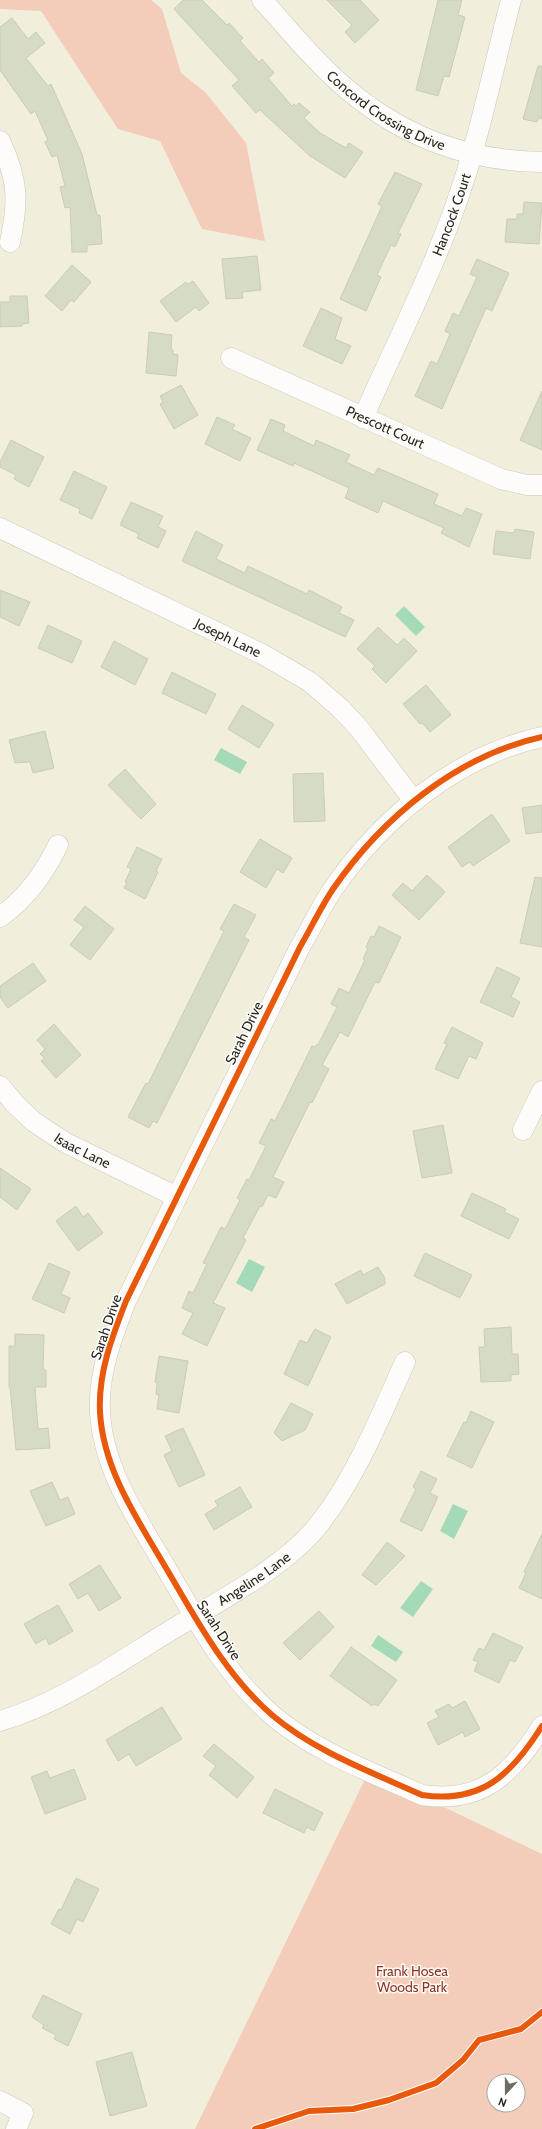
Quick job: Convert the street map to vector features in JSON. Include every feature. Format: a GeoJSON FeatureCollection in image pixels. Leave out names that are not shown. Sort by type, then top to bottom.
{"type":"FeatureCollection","features":[{"type":"Feature","properties":{"kind":"street","name":"Concord Crossing Drive"},"geometry":{"type":"LineString","coordinates":[[262,0],[322,66],[372,108],[405,129],[440,144],[471,154],[516,162],[542,162]]}},
{"type":"Feature","properties":{"kind":"street","name":"Hancock Court"},"geometry":{"type":"LineString","coordinates":[[363,418],[441,243],[455,206],[471,154],[511,0]]}},
{"type":"Feature","properties":{"kind":"street"},"geometry":{"type":"LineString","coordinates":[[0,141],[14,176],[17,203],[10,242]]}},
{"type":"Feature","properties":{"kind":"street","name":"Prescott Court"},"geometry":{"type":"LineString","coordinates":[[231,358],[501,479],[527,486],[542,486]]}},
{"type":"Feature","properties":{"kind":"street","name":"Joseph Lane"},"geometry":{"type":"LineString","coordinates":[[0,528],[264,655],[310,682],[340,708],[358,727],[414,801]]}},
{"type":"Feature","properties":{"kind":"street","name":"Sarah Drive"},"geometry":{"type":"LineString","coordinates":[[542,737],[502,750],[466,767],[414,801],[392,820],[356,858],[332,890],[300,947],[126,1301],[112,1338],[102,1375],[100,1413],[104,1439],[111,1464],[121,1488],[194,1616],[229,1668],[254,1698],[273,1716],[305,1738],[333,1753],[422,1795],[449,1797],[475,1791],[508,1772],[525,1753],[542,1726]]}},
{"type":"Feature","properties":{"kind":"street"},"geometry":{"type":"LineString","coordinates":[[0,917],[29,892],[46,870],[58,845]]}},
{"type":"Feature","properties":{"kind":"street","name":"Isaac Lane"},"geometry":{"type":"LineString","coordinates":[[0,1086],[15,1104],[34,1122],[66,1143],[177,1197]]}},
{"type":"Feature","properties":{"kind":"street"},"geometry":{"type":"LineString","coordinates":[[523,1130],[542,1092]]}},
{"type":"Feature","properties":{"kind":"street","name":"Angeline Lane"},"geometry":{"type":"LineString","coordinates":[[0,1721],[34,1710],[69,1692],[261,1575],[302,1542],[320,1523],[342,1491],[361,1456],[405,1362]]}},
{"type":"Feature","properties":{"kind":"street"},"geometry":{"type":"LineString","coordinates":[[0,2101],[19,2121]]}},
{"type":"Feature","properties":{"kind":"green space"},"geometry":{"type":"Polygon","coordinates":[[[0,0],[151,0],[162,9],[181,73],[206,93],[246,143],[265,241],[202,229],[160,141],[118,129],[41,11],[0,9],[0,0]]]}},
{"type":"Feature","properties":{"kind":"green space","name":"Frank Hosea Woods Park"},"geometry":{"type":"Polygon","coordinates":[[[369,1771],[542,1854],[542,2129],[195,2129],[369,1771]]]}},
{"type":"Feature","properties":{"kind":"shaded area"},"geometry":{"type":"Polygon","coordinates":[[[404,606],[425,627],[416,636],[395,615],[404,606]]]}},
{"type":"Feature","properties":{"kind":"shaded area"},"geometry":{"type":"Polygon","coordinates":[[[221,748],[247,762],[240,774],[214,760],[221,748]]]}},
{"type":"Feature","properties":{"kind":"shaded area"},"geometry":{"type":"Polygon","coordinates":[[[249,1259],[265,1267],[252,1292],[236,1283],[249,1259]]]}},
{"type":"Feature","properties":{"kind":"shaded area"},"geometry":{"type":"Polygon","coordinates":[[[453,1504],[468,1511],[454,1539],[440,1531],[453,1504]]]}},
{"type":"Feature","properties":{"kind":"shaded area"},"geometry":{"type":"Polygon","coordinates":[[[421,1581],[433,1589],[413,1617],[400,1608],[421,1581]]]}},
{"type":"Feature","properties":{"kind":"shaded area"},"geometry":{"type":"Polygon","coordinates":[[[378,1635],[403,1652],[396,1662],[371,1646],[378,1635]]]}},
{"type":"Feature","properties":{"kind":"building"},"geometry":{"type":"Polygon","coordinates":[[[183,0],[202,0],[227,25],[229,23],[243,38],[240,41],[259,62],[262,59],[274,73],[268,78],[292,106],[294,104],[296,106],[299,103],[310,112],[304,118],[320,133],[346,148],[349,143],[363,152],[345,178],[310,156],[260,110],[256,113],[232,86],[239,80],[174,9],[183,0]]]}},
{"type":"Feature","properties":{"kind":"building"},"geometry":{"type":"Polygon","coordinates":[[[327,0],[360,0],[379,20],[355,43],[345,32],[352,25],[327,0]]]}},
{"type":"Feature","properties":{"kind":"building"},"geometry":{"type":"Polygon","coordinates":[[[438,0],[462,0],[458,15],[465,17],[449,77],[444,76],[438,96],[416,90],[438,0]]]}},
{"type":"Feature","properties":{"kind":"building"},"geometry":{"type":"Polygon","coordinates":[[[12,18],[28,39],[36,32],[45,43],[26,58],[48,86],[51,84],[82,154],[97,215],[100,215],[102,244],[87,245],[87,252],[72,252],[70,207],[65,208],[60,187],[65,186],[57,155],[52,157],[45,142],[48,140],[35,111],[31,114],[0,70],[0,27],[12,18]]]}},
{"type":"Feature","properties":{"kind":"building"},"geometry":{"type":"Polygon","coordinates":[[[538,66],[542,66],[542,119],[539,118],[537,122],[523,119],[538,66]]]}},
{"type":"Feature","properties":{"kind":"building"},"geometry":{"type":"Polygon","coordinates":[[[395,172],[422,184],[398,233],[401,234],[395,247],[391,245],[377,275],[381,277],[366,311],[340,299],[382,206],[378,204],[395,172]]]}},
{"type":"Feature","properties":{"kind":"building"},"geometry":{"type":"Polygon","coordinates":[[[524,202],[542,203],[539,244],[505,242],[507,219],[517,219],[517,214],[523,214],[524,202]]]}},
{"type":"Feature","properties":{"kind":"building"},"geometry":{"type":"Polygon","coordinates":[[[257,256],[261,290],[242,292],[243,298],[226,299],[222,259],[257,256]]]}},
{"type":"Feature","properties":{"kind":"building"},"geometry":{"type":"Polygon","coordinates":[[[477,259],[509,273],[492,311],[486,308],[442,409],[415,396],[431,361],[437,364],[450,334],[445,331],[453,313],[459,316],[477,277],[470,274],[477,259]]]}},
{"type":"Feature","properties":{"kind":"building"},"geometry":{"type":"Polygon","coordinates":[[[72,265],[91,282],[74,302],[71,300],[62,311],[45,296],[72,265]]]}},
{"type":"Feature","properties":{"kind":"building"},"geometry":{"type":"Polygon","coordinates":[[[193,281],[209,303],[199,311],[196,307],[176,322],[160,301],[186,282],[188,284],[193,281]]]}},
{"type":"Feature","properties":{"kind":"building"},"geometry":{"type":"Polygon","coordinates":[[[10,296],[27,296],[29,323],[22,324],[22,326],[0,327],[0,302],[10,302],[10,296]]]}},
{"type":"Feature","properties":{"kind":"building"},"geometry":{"type":"Polygon","coordinates":[[[321,308],[342,318],[335,339],[351,346],[342,364],[303,346],[321,308]]]}},
{"type":"Feature","properties":{"kind":"building"},"geometry":{"type":"Polygon","coordinates":[[[149,332],[172,335],[171,349],[173,350],[173,354],[178,355],[176,376],[146,373],[149,332]]]}},
{"type":"Feature","properties":{"kind":"building"},"geometry":{"type":"Polygon","coordinates":[[[181,385],[198,415],[174,429],[160,404],[163,402],[160,396],[181,385]]]}},
{"type":"Feature","properties":{"kind":"building"},"geometry":{"type":"Polygon","coordinates":[[[542,391],[542,450],[520,440],[542,391]]]}},
{"type":"Feature","properties":{"kind":"building"},"geometry":{"type":"Polygon","coordinates":[[[217,417],[235,425],[232,429],[251,438],[240,461],[205,444],[217,417]]]}},
{"type":"Feature","properties":{"kind":"building"},"geometry":{"type":"Polygon","coordinates":[[[271,419],[285,425],[283,431],[314,446],[316,440],[350,455],[346,462],[374,475],[378,468],[438,494],[434,504],[462,516],[466,508],[482,514],[469,547],[441,533],[444,528],[383,501],[378,513],[345,498],[349,488],[294,463],[293,466],[257,450],[271,419]]]}},
{"type":"Feature","properties":{"kind":"building"},"geometry":{"type":"Polygon","coordinates":[[[11,440],[44,457],[29,487],[14,479],[16,475],[0,467],[0,462],[11,440]]]}},
{"type":"Feature","properties":{"kind":"building"},"geometry":{"type":"Polygon","coordinates":[[[74,471],[107,487],[92,519],[79,513],[80,509],[60,500],[74,471]]]}},
{"type":"Feature","properties":{"kind":"building"},"geometry":{"type":"Polygon","coordinates":[[[131,502],[163,516],[158,527],[166,531],[158,548],[137,538],[139,534],[120,525],[131,502]]]}},
{"type":"Feature","properties":{"kind":"building"},"geometry":{"type":"Polygon","coordinates":[[[515,529],[534,532],[530,559],[493,554],[496,531],[514,533],[515,529]]]}},
{"type":"Feature","properties":{"kind":"building"},"geometry":{"type":"Polygon","coordinates":[[[196,531],[223,545],[216,559],[245,573],[248,566],[307,594],[309,590],[342,607],[339,613],[354,620],[345,637],[182,561],[196,531]]]}},
{"type":"Feature","properties":{"kind":"building"},"geometry":{"type":"Polygon","coordinates":[[[0,590],[30,602],[19,626],[0,617],[0,590]]]}},
{"type":"Feature","properties":{"kind":"building"},"geometry":{"type":"Polygon","coordinates":[[[48,625],[82,641],[72,663],[38,648],[48,625]]]}},
{"type":"Feature","properties":{"kind":"building"},"geometry":{"type":"Polygon","coordinates":[[[378,627],[397,645],[404,638],[417,651],[386,683],[372,669],[375,666],[357,649],[378,627]]]}},
{"type":"Feature","properties":{"kind":"building"},"geometry":{"type":"Polygon","coordinates":[[[114,641],[148,659],[135,685],[101,667],[114,641]]]}},
{"type":"Feature","properties":{"kind":"building"},"geometry":{"type":"Polygon","coordinates":[[[172,672],[216,694],[206,714],[162,693],[172,672]]]}},
{"type":"Feature","properties":{"kind":"building"},"geometry":{"type":"Polygon","coordinates":[[[426,685],[451,715],[430,732],[422,723],[420,724],[403,704],[426,685]]]}},
{"type":"Feature","properties":{"kind":"building"},"geometry":{"type":"Polygon","coordinates":[[[242,705],[274,724],[259,748],[228,729],[242,705]]]}},
{"type":"Feature","properties":{"kind":"building"},"geometry":{"type":"Polygon","coordinates":[[[45,731],[54,768],[33,773],[30,762],[15,763],[9,740],[45,731]]]}},
{"type":"Feature","properties":{"kind":"building"},"geometry":{"type":"Polygon","coordinates":[[[125,769],[156,804],[141,819],[108,785],[125,769]]]}},
{"type":"Feature","properties":{"kind":"building"},"geometry":{"type":"Polygon","coordinates":[[[323,773],[325,821],[294,822],[293,774],[323,773]]]}},
{"type":"Feature","properties":{"kind":"building"},"geometry":{"type":"Polygon","coordinates":[[[542,805],[542,832],[526,834],[522,808],[542,805]]]}},
{"type":"Feature","properties":{"kind":"building"},"geometry":{"type":"Polygon","coordinates":[[[492,814],[510,841],[473,866],[470,862],[462,867],[448,847],[492,814]]]}},
{"type":"Feature","properties":{"kind":"building"},"geometry":{"type":"Polygon","coordinates":[[[260,839],[292,858],[283,873],[277,869],[266,888],[240,872],[260,839]]]}},
{"type":"Feature","properties":{"kind":"building"},"geometry":{"type":"Polygon","coordinates":[[[137,847],[162,859],[156,871],[158,872],[145,899],[124,888],[131,869],[127,867],[137,847]]]}},
{"type":"Feature","properties":{"kind":"building"},"geometry":{"type":"Polygon","coordinates":[[[427,875],[445,892],[419,920],[392,895],[403,883],[412,891],[427,875]]]}},
{"type":"Feature","properties":{"kind":"building"},"geometry":{"type":"Polygon","coordinates":[[[535,877],[542,878],[542,947],[520,943],[535,877]]]}},
{"type":"Feature","properties":{"kind":"building"},"geometry":{"type":"Polygon","coordinates":[[[234,904],[256,915],[244,937],[249,940],[157,1123],[153,1121],[149,1128],[128,1117],[146,1083],[148,1084],[224,931],[220,929],[234,904]]]}},
{"type":"Feature","properties":{"kind":"building"},"geometry":{"type":"Polygon","coordinates":[[[85,906],[114,929],[90,960],[70,945],[84,927],[74,920],[85,906]]]}},
{"type":"Feature","properties":{"kind":"building"},"geometry":{"type":"Polygon","coordinates":[[[379,926],[401,937],[379,983],[375,982],[348,1037],[340,1032],[322,1065],[329,1069],[312,1103],[310,1102],[273,1177],[284,1182],[276,1198],[268,1195],[262,1207],[260,1206],[243,1238],[246,1240],[213,1303],[225,1308],[207,1346],[182,1334],[193,1313],[182,1308],[189,1291],[193,1293],[207,1264],[203,1263],[221,1227],[225,1229],[240,1200],[237,1198],[247,1179],[249,1180],[266,1146],[259,1143],[271,1119],[275,1121],[312,1046],[315,1047],[317,1044],[318,1045],[337,1007],[331,1004],[339,988],[349,993],[365,960],[363,959],[368,948],[366,947],[371,936],[374,937],[379,926]]]}},
{"type":"Feature","properties":{"kind":"building"},"geometry":{"type":"Polygon","coordinates":[[[33,963],[46,981],[8,1008],[0,997],[0,986],[33,963]]]}},
{"type":"Feature","properties":{"kind":"building"},"geometry":{"type":"Polygon","coordinates":[[[497,967],[520,978],[511,997],[520,1002],[513,1017],[480,1002],[497,967]]]}},
{"type":"Feature","properties":{"kind":"building"},"geometry":{"type":"Polygon","coordinates":[[[54,1024],[81,1055],[56,1078],[41,1061],[45,1058],[40,1054],[45,1049],[37,1040],[54,1024]]]}},
{"type":"Feature","properties":{"kind":"building"},"geometry":{"type":"Polygon","coordinates":[[[452,1027],[483,1043],[476,1059],[469,1056],[458,1079],[435,1069],[447,1044],[444,1043],[452,1027]]]}},
{"type":"Feature","properties":{"kind":"building"},"geometry":{"type":"Polygon","coordinates":[[[443,1125],[452,1173],[422,1178],[413,1131],[443,1125]]]}},
{"type":"Feature","properties":{"kind":"building"},"geometry":{"type":"Polygon","coordinates":[[[0,1168],[31,1189],[17,1210],[0,1197],[0,1168]]]}},
{"type":"Feature","properties":{"kind":"building"},"geometry":{"type":"Polygon","coordinates":[[[472,1193],[506,1209],[504,1212],[519,1219],[509,1239],[461,1216],[472,1193]]]}},
{"type":"Feature","properties":{"kind":"building"},"geometry":{"type":"Polygon","coordinates":[[[76,1206],[83,1217],[88,1213],[103,1233],[78,1251],[56,1221],[76,1206]]]}},
{"type":"Feature","properties":{"kind":"building"},"geometry":{"type":"Polygon","coordinates":[[[425,1253],[472,1275],[460,1298],[414,1276],[425,1253]]]}},
{"type":"Feature","properties":{"kind":"building"},"geometry":{"type":"Polygon","coordinates":[[[49,1263],[70,1272],[61,1294],[70,1298],[64,1313],[32,1299],[49,1263]]]}},
{"type":"Feature","properties":{"kind":"building"},"geometry":{"type":"Polygon","coordinates":[[[378,1267],[385,1278],[385,1284],[347,1304],[335,1284],[361,1270],[363,1275],[378,1267]]]}},
{"type":"Feature","properties":{"kind":"building"},"geometry":{"type":"Polygon","coordinates":[[[511,1327],[512,1354],[518,1354],[519,1374],[511,1375],[511,1381],[481,1382],[479,1347],[485,1347],[484,1329],[511,1327]]]}},
{"type":"Feature","properties":{"kind":"building"},"geometry":{"type":"Polygon","coordinates":[[[315,1329],[331,1337],[308,1386],[284,1374],[300,1340],[307,1343],[315,1329]]]}},
{"type":"Feature","properties":{"kind":"building"},"geometry":{"type":"Polygon","coordinates":[[[15,1334],[44,1335],[43,1369],[46,1370],[46,1387],[35,1387],[38,1429],[48,1428],[50,1448],[16,1450],[9,1387],[9,1346],[15,1346],[15,1334]]]}},
{"type":"Feature","properties":{"kind":"building"},"geometry":{"type":"Polygon","coordinates":[[[159,1356],[188,1361],[179,1413],[157,1409],[159,1395],[156,1394],[157,1383],[155,1382],[159,1356]]]}},
{"type":"Feature","properties":{"kind":"building"},"geometry":{"type":"Polygon","coordinates":[[[291,1403],[313,1414],[305,1430],[282,1441],[274,1433],[291,1403]]]}},
{"type":"Feature","properties":{"kind":"building"},"geometry":{"type":"Polygon","coordinates":[[[471,1411],[494,1422],[472,1468],[447,1456],[464,1422],[466,1423],[471,1411]]]}},
{"type":"Feature","properties":{"kind":"building"},"geometry":{"type":"Polygon","coordinates":[[[183,1428],[205,1475],[179,1487],[164,1455],[172,1451],[165,1436],[183,1428]]]}},
{"type":"Feature","properties":{"kind":"building"},"geometry":{"type":"Polygon","coordinates":[[[421,1471],[437,1479],[430,1493],[438,1497],[422,1531],[400,1521],[416,1489],[413,1487],[421,1471]]]}},
{"type":"Feature","properties":{"kind":"building"},"geometry":{"type":"Polygon","coordinates":[[[52,1482],[60,1500],[68,1497],[75,1514],[46,1526],[30,1491],[52,1482]]]}},
{"type":"Feature","properties":{"kind":"building"},"geometry":{"type":"Polygon","coordinates":[[[240,1487],[252,1507],[214,1530],[205,1514],[218,1506],[215,1501],[240,1487]]]}},
{"type":"Feature","properties":{"kind":"building"},"geometry":{"type":"Polygon","coordinates":[[[542,1534],[542,1599],[519,1588],[526,1573],[524,1572],[542,1534]]]}},
{"type":"Feature","properties":{"kind":"building"},"geometry":{"type":"Polygon","coordinates":[[[387,1542],[405,1556],[376,1585],[362,1575],[387,1542]]]}},
{"type":"Feature","properties":{"kind":"building"},"geometry":{"type":"Polygon","coordinates":[[[100,1565],[121,1598],[99,1611],[88,1593],[78,1599],[69,1584],[100,1565]]]}},
{"type":"Feature","properties":{"kind":"building"},"geometry":{"type":"Polygon","coordinates":[[[58,1605],[73,1631],[49,1645],[46,1638],[36,1644],[24,1624],[58,1605]]]}},
{"type":"Feature","properties":{"kind":"building"},"geometry":{"type":"Polygon","coordinates":[[[319,1611],[334,1627],[300,1660],[283,1643],[319,1611]]]}},
{"type":"Feature","properties":{"kind":"building"},"geometry":{"type":"Polygon","coordinates":[[[493,1633],[523,1647],[515,1662],[510,1660],[499,1683],[474,1671],[478,1662],[473,1660],[479,1648],[484,1650],[493,1633]]]}},
{"type":"Feature","properties":{"kind":"building"},"geometry":{"type":"Polygon","coordinates":[[[351,1647],[397,1680],[378,1706],[374,1704],[372,1706],[330,1676],[351,1647]]]}},
{"type":"Feature","properties":{"kind":"building"},"geometry":{"type":"Polygon","coordinates":[[[465,1701],[480,1729],[465,1737],[463,1732],[438,1745],[427,1723],[439,1717],[435,1711],[449,1704],[452,1708],[465,1701]]]}},
{"type":"Feature","properties":{"kind":"building"},"geometry":{"type":"Polygon","coordinates":[[[162,1707],[182,1739],[136,1766],[129,1754],[118,1761],[106,1740],[162,1707]]]}},
{"type":"Feature","properties":{"kind":"building"},"geometry":{"type":"Polygon","coordinates":[[[214,1744],[254,1777],[237,1798],[209,1775],[216,1766],[203,1756],[214,1744]]]}},
{"type":"Feature","properties":{"kind":"building"},"geometry":{"type":"Polygon","coordinates":[[[74,1769],[86,1799],[45,1814],[31,1777],[47,1771],[50,1778],[74,1769]]]}},
{"type":"Feature","properties":{"kind":"building"},"geometry":{"type":"Polygon","coordinates":[[[275,1789],[323,1813],[314,1831],[307,1827],[304,1833],[263,1813],[275,1789]]]}},
{"type":"Feature","properties":{"kind":"building"},"geometry":{"type":"Polygon","coordinates":[[[76,1878],[99,1889],[83,1922],[77,1919],[70,1934],[51,1924],[59,1909],[61,1910],[76,1878]]]}},
{"type":"Feature","properties":{"kind":"building"},"geometry":{"type":"Polygon","coordinates":[[[43,1995],[82,2014],[68,2046],[54,2039],[56,2035],[42,2028],[44,2025],[32,2017],[43,1995]]]}},
{"type":"Feature","properties":{"kind":"building"},"geometry":{"type":"Polygon","coordinates":[[[132,2052],[147,2106],[110,2116],[96,2062],[132,2052]]]}},
{"type":"Feature","properties":{"kind":"cycle path"},"geometry":{"type":"LineString","coordinates":[[542,737],[510,746],[480,759],[451,775],[424,794],[398,815],[374,838],[333,889],[300,947],[126,1301],[107,1355],[101,1383],[100,1398],[103,1434],[108,1455],[135,1516],[214,1648],[256,1700],[288,1728],[324,1750],[383,1778],[422,1795],[443,1797],[462,1795],[478,1790],[493,1782],[507,1771],[519,1758],[542,1726]]}},
{"type":"Feature","properties":{"kind":"cycle path"},"geometry":{"type":"LineString","coordinates":[[255,2129],[309,2111],[353,2109],[389,2100],[436,2083],[463,2060],[479,2040],[521,2029],[542,2012]]}}]}
